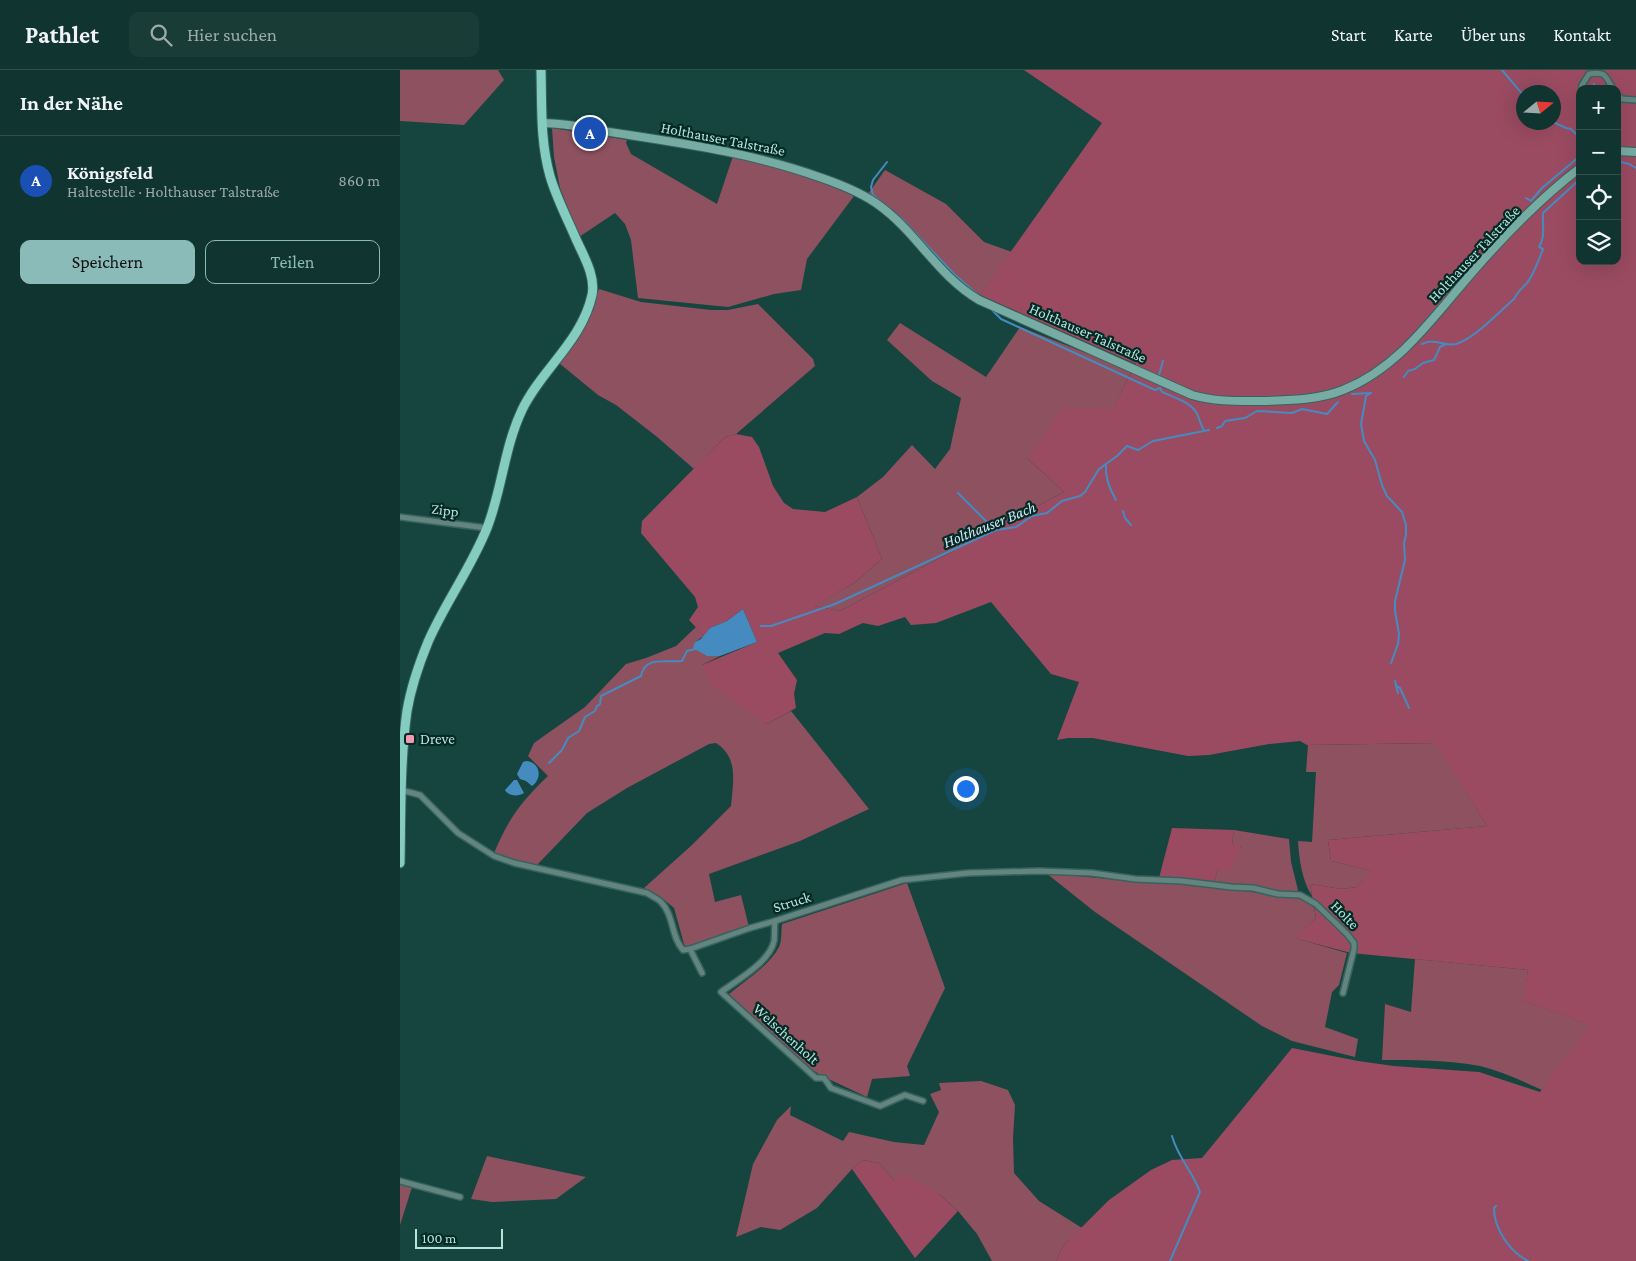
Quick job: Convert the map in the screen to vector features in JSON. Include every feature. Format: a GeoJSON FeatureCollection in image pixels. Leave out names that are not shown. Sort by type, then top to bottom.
{"type":"FeatureCollection","features":[{"type":"Feature","properties":{"kind":"main road"},"geometry":{"type":"LineString","coordinates":[[400,863],[404,732],[407,708],[417,671],[429,640],[487,528],[497,498],[514,431],[529,396],[572,339],[586,314],[592,294],[589,269],[559,201],[549,173],[542,124],[541,70]]}},
{"type":"Feature","properties":{"kind":"street"},"geometry":{"type":"LineString","coordinates":[[1582,85],[1589,74],[1600,72],[1605,75],[1610,85]]}},
{"type":"Feature","properties":{"kind":"street"},"geometry":{"type":"LineString","coordinates":[[1621,98],[1636,100]]}},
{"type":"Feature","properties":{"kind":"street","name":"Holthauser Talstraße"},"geometry":{"type":"LineString","coordinates":[[542,124],[562,124],[729,152],[789,166],[834,182],[861,194],[884,209],[951,280],[979,300],[1192,395],[1226,401],[1318,397],[1342,391],[1374,374],[1411,343],[1496,246],[1576,172]]}},
{"type":"Feature","properties":{"kind":"street"},"geometry":{"type":"LineString","coordinates":[[1621,150],[1636,152]]}},
{"type":"Feature","properties":{"kind":"street","name":"Zipp"},"geometry":{"type":"LineString","coordinates":[[400,517],[487,528]]}},
{"type":"Feature","properties":{"kind":"street"},"geometry":{"type":"LineString","coordinates":[[401,790],[420,795],[458,833],[494,856],[514,863],[647,893],[661,902],[670,918],[677,944],[683,950],[690,949],[702,973]]}},
{"type":"Feature","properties":{"kind":"street","name":"Struck"},"geometry":{"type":"LineString","coordinates":[[690,949],[902,880],[968,873],[1092,872],[1135,879],[1182,881],[1231,888],[1253,888],[1278,894],[1300,895]]}},
{"type":"Feature","properties":{"kind":"street","name":"Holte"},"geometry":{"type":"LineString","coordinates":[[1300,895],[1316,904],[1354,943],[1343,993]]}},
{"type":"Feature","properties":{"kind":"street","name":"Welschenholt"},"geometry":{"type":"LineString","coordinates":[[775,922],[774,942],[770,951],[742,979],[721,992],[816,1078],[824,1078],[831,1088],[880,1106],[904,1095],[923,1101]]}},
{"type":"Feature","properties":{"kind":"street"},"geometry":{"type":"LineString","coordinates":[[400,1181],[460,1197]]}},
{"type":"Feature","properties":{"kind":"shaded area"},"geometry":{"type":"Polygon","coordinates":[[[400,70],[498,70],[504,80],[464,125],[400,121],[400,70]]]}},
{"type":"Feature","properties":{"kind":"shaded area"},"geometry":{"type":"Polygon","coordinates":[[[1024,70],[1636,70],[1636,1261],[1056,1261],[1063,1246],[1109,1200],[1151,1170],[1172,1160],[1202,1158],[1292,1048],[1394,1066],[1479,1072],[1540,1092],[1590,1025],[1523,1001],[1528,970],[1351,953],[1294,938],[1316,918],[1310,884],[1342,889],[1357,887],[1372,871],[1331,861],[1328,840],[1487,826],[1435,743],[1307,745],[1300,741],[1269,744],[1209,755],[1188,756],[1093,738],[1057,740],[1079,682],[1051,674],[991,602],[936,623],[911,625],[905,617],[878,626],[863,623],[839,634],[825,633],[778,653],[797,680],[794,694],[796,708],[767,724],[712,686],[702,665],[757,642],[743,609],[727,621],[710,628],[704,636],[689,620],[698,607],[695,597],[641,533],[642,521],[725,437],[736,434],[752,437],[759,447],[773,486],[784,503],[793,509],[825,512],[857,497],[882,559],[854,583],[814,606],[840,611],[1064,492],[1028,459],[1063,407],[1112,409],[1136,364],[980,295],[1102,123],[1024,70]]]}},
{"type":"Feature","properties":{"kind":"shaded area"},"geometry":{"type":"Polygon","coordinates":[[[552,128],[627,140],[626,143],[631,154],[717,204],[733,156],[810,178],[854,196],[807,259],[801,290],[774,294],[728,307],[638,298],[631,240],[625,224],[615,213],[579,237],[560,188],[554,157],[552,128]]]}},
{"type":"Feature","properties":{"kind":"shaded area"},"geometry":{"type":"Polygon","coordinates":[[[885,170],[946,204],[984,242],[1012,252],[980,295],[959,282],[893,210],[868,194],[885,170]]]}},
{"type":"Feature","properties":{"kind":"shaded area"},"geometry":{"type":"Polygon","coordinates":[[[599,289],[641,302],[711,310],[728,310],[758,304],[813,359],[815,366],[736,434],[725,437],[694,469],[656,436],[616,405],[598,395],[559,363],[591,310],[599,289]]]}},
{"type":"Feature","properties":{"kind":"shaded area"},"geometry":{"type":"Polygon","coordinates":[[[900,323],[986,377],[1020,327],[1132,371],[1112,410],[1028,459],[1064,492],[840,611],[813,606],[854,583],[882,559],[857,497],[883,477],[912,445],[935,469],[950,449],[961,398],[932,381],[887,340],[900,323]]]}},
{"type":"Feature","properties":{"kind":"shaded area"},"geometry":{"type":"Polygon","coordinates":[[[696,627],[704,636],[695,642],[702,653],[720,656],[702,665],[767,724],[791,711],[869,809],[800,841],[709,874],[715,902],[741,895],[749,927],[693,947],[686,947],[674,908],[662,898],[644,888],[692,845],[731,806],[733,771],[728,756],[716,743],[709,744],[627,788],[587,813],[536,866],[494,853],[516,811],[548,776],[528,756],[534,743],[585,707],[626,664],[676,646],[696,627]]]}},
{"type":"Feature","properties":{"kind":"shaded area"},"geometry":{"type":"Polygon","coordinates":[[[1436,743],[1487,826],[1328,840],[1331,861],[1373,871],[1357,887],[1342,889],[1310,884],[1312,896],[1303,876],[1298,841],[1312,842],[1316,772],[1306,772],[1308,745],[1436,743]]]}},
{"type":"Feature","properties":{"kind":"shaded area"},"geometry":{"type":"Polygon","coordinates":[[[1172,828],[1234,830],[1232,844],[1241,846],[1232,870],[1218,869],[1214,882],[1159,878],[1172,828]]]}},
{"type":"Feature","properties":{"kind":"shaded area"},"geometry":{"type":"Polygon","coordinates":[[[1234,830],[1289,839],[1291,862],[1298,890],[1295,893],[1282,894],[1247,885],[1229,886],[1214,882],[1218,869],[1241,847],[1232,844],[1234,830]]]}},
{"type":"Feature","properties":{"kind":"shaded area"},"geometry":{"type":"Polygon","coordinates":[[[1046,873],[1139,882],[1188,883],[1308,900],[1314,908],[1316,918],[1295,938],[1347,953],[1339,985],[1332,992],[1325,1027],[1358,1039],[1355,1057],[1292,1041],[1262,1026],[1095,912],[1046,873]]]}},
{"type":"Feature","properties":{"kind":"shaded area"},"geometry":{"type":"Polygon","coordinates":[[[907,883],[945,988],[907,1066],[910,1076],[872,1079],[867,1097],[822,1076],[803,1064],[729,994],[769,961],[780,945],[782,924],[907,883]]]}},
{"type":"Feature","properties":{"kind":"shaded area"},"geometry":{"type":"Polygon","coordinates":[[[1415,959],[1528,970],[1524,1001],[1591,1025],[1542,1090],[1504,1073],[1480,1066],[1443,1061],[1382,1060],[1385,1004],[1411,1012],[1415,959]]]}},
{"type":"Feature","properties":{"kind":"shaded area"},"geometry":{"type":"Polygon","coordinates":[[[981,1081],[1008,1090],[1015,1105],[1013,1138],[1014,1173],[1039,1201],[1082,1228],[1063,1246],[1056,1261],[992,1261],[977,1234],[958,1211],[940,1195],[894,1180],[879,1163],[863,1160],[852,1169],[817,1208],[780,1230],[761,1227],[736,1237],[753,1164],[777,1120],[791,1106],[790,1115],[843,1141],[849,1132],[894,1142],[924,1145],[939,1112],[930,1094],[941,1090],[939,1083],[981,1081]]]}},
{"type":"Feature","properties":{"kind":"shaded area"},"geometry":{"type":"Polygon","coordinates":[[[487,1156],[586,1177],[556,1199],[492,1202],[471,1199],[487,1156]]]}},
{"type":"Feature","properties":{"kind":"shaded area"},"geometry":{"type":"Polygon","coordinates":[[[863,1160],[879,1163],[894,1180],[906,1174],[940,1195],[958,1211],[915,1258],[852,1169],[863,1160]]]}},
{"type":"Feature","properties":{"kind":"shaded area"},"geometry":{"type":"Polygon","coordinates":[[[400,1182],[413,1184],[400,1225],[400,1182]]]}},
{"type":"Feature","properties":{"kind":"water"},"geometry":{"type":"Polygon","coordinates":[[[743,609],[757,642],[720,656],[707,656],[693,648],[695,642],[701,639],[710,628],[727,621],[743,609]]]}},
{"type":"Feature","properties":{"kind":"water"},"geometry":{"type":"Polygon","coordinates":[[[523,762],[531,762],[537,767],[539,775],[532,786],[520,779],[517,774],[523,762]]]}},
{"type":"Feature","properties":{"kind":"water"},"geometry":{"type":"Polygon","coordinates":[[[514,780],[517,780],[524,793],[513,795],[506,792],[505,790],[514,780]]]}},
{"type":"Feature","properties":{"kind":"waterway"},"geometry":{"type":"LineString","coordinates":[[1502,70],[1516,87]]}},
{"type":"Feature","properties":{"kind":"waterway"},"geometry":{"type":"LineString","coordinates":[[1561,126],[1571,129],[1576,134]]}},
{"type":"Feature","properties":{"kind":"waterway"},"geometry":{"type":"LineString","coordinates":[[1526,198],[1531,201],[1542,188],[1576,159]]}},
{"type":"Feature","properties":{"kind":"waterway"},"geometry":{"type":"LineString","coordinates":[[887,162],[873,180],[871,187],[873,195],[903,220],[954,274],[979,296]]}},
{"type":"Feature","properties":{"kind":"waterway","name":"Holthauser Bach"},"geometry":{"type":"LineString","coordinates":[[1621,162],[1636,168]]}},
{"type":"Feature","properties":{"kind":"waterway","name":"Holthauser Bach"},"geometry":{"type":"LineString","coordinates":[[1422,344],[1431,341],[1451,345],[1463,341],[1471,337],[1514,299],[1528,282],[1543,249],[1539,247],[1543,235],[1543,213],[1576,183]]}},
{"type":"Feature","properties":{"kind":"waterway"},"geometry":{"type":"LineString","coordinates":[[992,310],[1001,319],[1155,390],[1160,388],[1162,392],[1190,405],[1197,414],[1204,430]]}},
{"type":"Feature","properties":{"kind":"waterway"},"geometry":{"type":"LineString","coordinates":[[1404,377],[1408,371],[1415,369],[1423,363],[1434,360],[1440,347],[1446,344]]}},
{"type":"Feature","properties":{"kind":"waterway"},"geometry":{"type":"LineString","coordinates":[[1159,375],[1163,361]]}},
{"type":"Feature","properties":{"kind":"waterway"},"geometry":{"type":"LineString","coordinates":[[1371,393],[1366,396],[1361,424],[1364,441],[1375,460],[1387,496],[1402,512],[1406,525],[1405,560],[1395,601],[1399,634],[1398,644],[1391,663]]}},
{"type":"Feature","properties":{"kind":"waterway","name":"Holthauser Bach"},"geometry":{"type":"LineString","coordinates":[[1352,394],[1371,393]]}},
{"type":"Feature","properties":{"kind":"waterway","name":"Holthauser Bach"},"geometry":{"type":"LineString","coordinates":[[1217,428],[1222,426],[1225,421],[1245,418],[1257,411],[1292,413],[1302,409],[1327,414],[1338,402]]}},
{"type":"Feature","properties":{"kind":"waterway","name":"Holthauser Bach"},"geometry":{"type":"LineString","coordinates":[[761,626],[771,626],[835,604],[996,530],[1016,527],[1032,516],[1047,513],[1062,501],[1080,496],[1085,492],[1099,469],[1127,446],[1138,450],[1153,441],[1209,430]]}},
{"type":"Feature","properties":{"kind":"waterway"},"geometry":{"type":"LineString","coordinates":[[1106,465],[1108,483],[1116,500]]}},
{"type":"Feature","properties":{"kind":"waterway"},"geometry":{"type":"LineString","coordinates":[[958,493],[995,530]]}},
{"type":"Feature","properties":{"kind":"waterway"},"geometry":{"type":"LineString","coordinates":[[1123,511],[1125,518],[1131,525]]}},
{"type":"Feature","properties":{"kind":"waterway","name":"Holthauser Bach"},"geometry":{"type":"LineString","coordinates":[[549,763],[562,750],[568,738],[579,731],[585,717],[595,711],[600,704],[601,696],[641,676],[643,669],[647,665],[657,661],[682,661],[687,651],[695,649]]}},
{"type":"Feature","properties":{"kind":"waterway"},"geometry":{"type":"LineString","coordinates":[[1395,681],[1398,693]]}},
{"type":"Feature","properties":{"kind":"waterway"},"geometry":{"type":"LineString","coordinates":[[1396,686],[1400,688],[1409,708]]}},
{"type":"Feature","properties":{"kind":"waterway"},"geometry":{"type":"LineString","coordinates":[[1170,1261],[1200,1192],[1172,1136]]}},
{"type":"Feature","properties":{"kind":"waterway"},"geometry":{"type":"LineString","coordinates":[[1496,1206],[1494,1208],[1495,1216],[1504,1239],[1515,1252],[1528,1261]]}},
{"type":"Feature","properties":{"kind":"place","name":"Königsfeld"},"geometry":{"type":"Point","coordinates":[590,133]}},
{"type":"Feature","properties":{"kind":"place","name":"Dreve"},"geometry":{"type":"Point","coordinates":[410,739]}}]}
